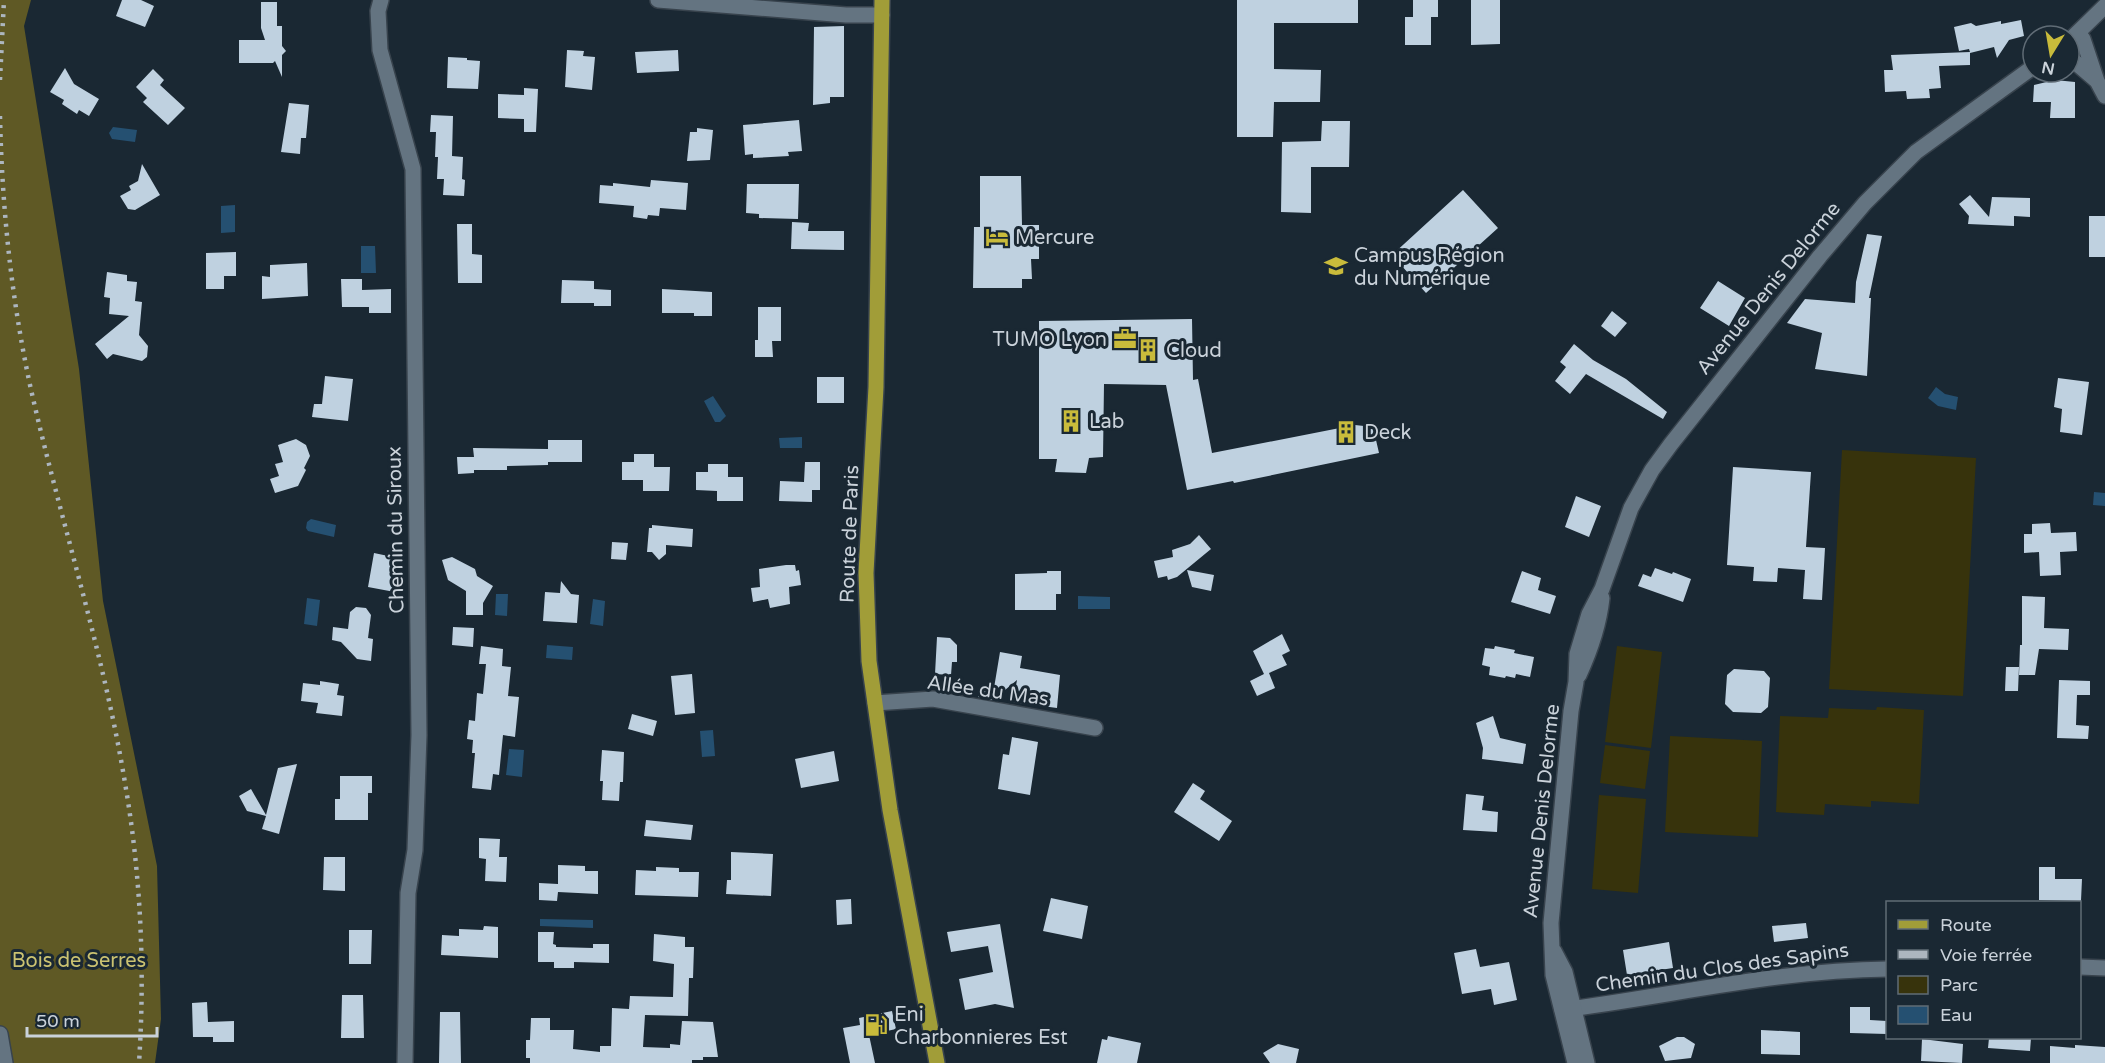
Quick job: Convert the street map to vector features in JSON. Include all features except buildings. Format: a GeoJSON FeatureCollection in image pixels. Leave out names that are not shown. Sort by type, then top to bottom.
{"type":"FeatureCollection","features":[{"type":"Feature","properties":{"kind":"main road","name":"Route de Paris"},"geometry":{"type":"LineString","coordinates":[[882,8],[876,387],[866,573],[869,661],[890,810],[937,1063]]}},
{"type":"Feature","properties":{"kind":"street","name":"Chemin du Siroux"},"geometry":{"type":"LineString","coordinates":[[381,0],[378,11],[380,50],[413,170],[414,428],[419,721],[416,850],[408,892],[405,1063]]}},
{"type":"Feature","properties":{"kind":"street"},"geometry":{"type":"LineString","coordinates":[[657,0],[846,15],[882,8]]}},
{"type":"Feature","properties":{"kind":"street"},"geometry":{"type":"LineString","coordinates":[[2081,29],[2105,6]]}},
{"type":"Feature","properties":{"kind":"street"},"geometry":{"type":"LineString","coordinates":[[2081,39],[2105,96]]}},
{"type":"Feature","properties":{"kind":"street"},"geometry":{"type":"LineString","coordinates":[[2081,67],[2097,81]]}},
{"type":"Feature","properties":{"kind":"street","name":"Avenue Denis Delorme"},"geometry":{"type":"LineString","coordinates":[[1587,1063],[1553,975],[1551,923],[1571,711],[1576,681],[1596,633],[1600,619],[1602,589],[1631,508],[1652,470],[1820,256],[1865,203],[1916,152],[2021,76]]}},
{"type":"Feature","properties":{"kind":"street","name":"Allée du Mas"},"geometry":{"type":"LineString","coordinates":[[875,703],[933,699],[1095,728]]}},
{"type":"Feature","properties":{"kind":"street"},"geometry":{"type":"LineString","coordinates":[[2081,967],[2105,968]]}},
{"type":"Feature","properties":{"kind":"street","name":"Chemin du Clos des Sapins"},"geometry":{"type":"LineString","coordinates":[[1568,1010],[1793,974],[1886,969]]}},
{"type":"Feature","properties":{"kind":"street","name":"Avenue Denis Delorme"},"geometry":{"type":"LineString","coordinates":[[1568,1010],[1575,1063]]}},
{"type":"Feature","properties":{"kind":"street"},"geometry":{"type":"LineString","coordinates":[[0,1034],[5,1063]]}},
{"type":"Feature","properties":{"kind":"green space","name":"Bois de Serres"},"geometry":{"type":"Polygon","coordinates":[[[0,0],[31,0],[24,26],[79,369],[103,601],[157,866],[161,1019],[155,1063],[0,1063],[0,0]]]}},
{"type":"Feature","properties":{"kind":"green space"},"geometry":{"type":"Polygon","coordinates":[[[1842,450],[1976,458],[1963,696],[1829,689],[1842,450]]]}},
{"type":"Feature","properties":{"kind":"green space"},"geometry":{"type":"Polygon","coordinates":[[[1617,646],[1662,652],[1651,748],[1605,742],[1617,646]]]}},
{"type":"Feature","properties":{"kind":"green space"},"geometry":{"type":"Polygon","coordinates":[[[1877,707],[1924,710],[1919,804],[1871,801],[1871,807],[1825,804],[1824,815],[1776,812],[1780,716],[1828,718],[1829,708],[1876,710],[1877,707]]]}},
{"type":"Feature","properties":{"kind":"green space"},"geometry":{"type":"Polygon","coordinates":[[[1670,736],[1762,741],[1758,837],[1665,832],[1670,736]]]}},
{"type":"Feature","properties":{"kind":"green space"},"geometry":{"type":"Polygon","coordinates":[[[1605,745],[1650,751],[1645,789],[1600,783],[1605,745]]]}},
{"type":"Feature","properties":{"kind":"green space"},"geometry":{"type":"Polygon","coordinates":[[[1599,795],[1646,799],[1638,893],[1592,889],[1599,795]]]}},
{"type":"Feature","properties":{"kind":"water"},"geometry":{"type":"Polygon","coordinates":[[[113,127],[137,130],[135,142],[112,139],[109,133],[113,127]]]}},
{"type":"Feature","properties":{"kind":"water"},"geometry":{"type":"Polygon","coordinates":[[[235,205],[235,232],[221,233],[221,206],[235,205]]]}},
{"type":"Feature","properties":{"kind":"water"},"geometry":{"type":"Polygon","coordinates":[[[361,246],[375,246],[376,273],[361,273],[361,246]]]}},
{"type":"Feature","properties":{"kind":"water"},"geometry":{"type":"Polygon","coordinates":[[[1936,387],[1945,394],[1958,397],[1956,410],[1938,406],[1928,398],[1936,387]]]}},
{"type":"Feature","properties":{"kind":"water"},"geometry":{"type":"Polygon","coordinates":[[[713,396],[726,416],[720,422],[715,422],[704,401],[713,396]]]}},
{"type":"Feature","properties":{"kind":"water"},"geometry":{"type":"Polygon","coordinates":[[[802,437],[802,448],[780,448],[779,438],[802,437]]]}},
{"type":"Feature","properties":{"kind":"water"},"geometry":{"type":"Polygon","coordinates":[[[2094,492],[2105,493],[2105,506],[2093,505],[2094,492]]]}},
{"type":"Feature","properties":{"kind":"water"},"geometry":{"type":"Polygon","coordinates":[[[311,519],[336,525],[334,537],[308,531],[307,522],[311,519]]]}},
{"type":"Feature","properties":{"kind":"water"},"geometry":{"type":"Polygon","coordinates":[[[496,594],[508,594],[507,616],[495,615],[496,594]]]}},
{"type":"Feature","properties":{"kind":"water"},"geometry":{"type":"Polygon","coordinates":[[[1078,596],[1110,597],[1110,609],[1078,609],[1078,596]]]}},
{"type":"Feature","properties":{"kind":"water"},"geometry":{"type":"Polygon","coordinates":[[[307,598],[320,600],[317,626],[304,624],[307,598]]]}},
{"type":"Feature","properties":{"kind":"water"},"geometry":{"type":"Polygon","coordinates":[[[593,599],[605,601],[603,626],[590,624],[593,599]]]}},
{"type":"Feature","properties":{"kind":"water"},"geometry":{"type":"Polygon","coordinates":[[[547,645],[573,647],[572,660],[546,658],[547,645]]]}},
{"type":"Feature","properties":{"kind":"water"},"geometry":{"type":"Polygon","coordinates":[[[713,730],[715,756],[702,757],[700,731],[713,730]]]}},
{"type":"Feature","properties":{"kind":"water"},"geometry":{"type":"Polygon","coordinates":[[[509,749],[524,750],[522,777],[506,775],[509,749]]]}},
{"type":"Feature","properties":{"kind":"water"},"geometry":{"type":"Polygon","coordinates":[[[540,919],[593,920],[593,928],[540,926],[540,919]]]}},
{"type":"Feature","properties":{"kind":"railway"},"geometry":{"type":"LineString","coordinates":[[0,80],[4,0]]}},
{"type":"Feature","properties":{"kind":"railway"},"geometry":{"type":"LineString","coordinates":[[0,116],[9,251],[23,352],[106,687],[131,823],[140,925],[142,994],[139,1063]]}},
{"type":"Feature","properties":{"kind":"place","name":"Mercure"},"geometry":{"type":"Point","coordinates":[997,237]}},
{"type":"Feature","properties":{"kind":"place","name":"Campus Région du Numérique"},"geometry":{"type":"Point","coordinates":[1336,266]}},
{"type":"Feature","properties":{"kind":"place","name":"TUMO Lyon"},"geometry":{"type":"Point","coordinates":[1125,339]}},
{"type":"Feature","properties":{"kind":"place","name":"Cloud"},"geometry":{"type":"Point","coordinates":[1148,350]}},
{"type":"Feature","properties":{"kind":"place","name":"Lab"},"geometry":{"type":"Point","coordinates":[1071,421]}},
{"type":"Feature","properties":{"kind":"place","name":"Deck"},"geometry":{"type":"Point","coordinates":[1346,432]}},
{"type":"Feature","properties":{"kind":"place","name":"Eni Charbonnieres Est"},"geometry":{"type":"Point","coordinates":[876,1025]}}]}
